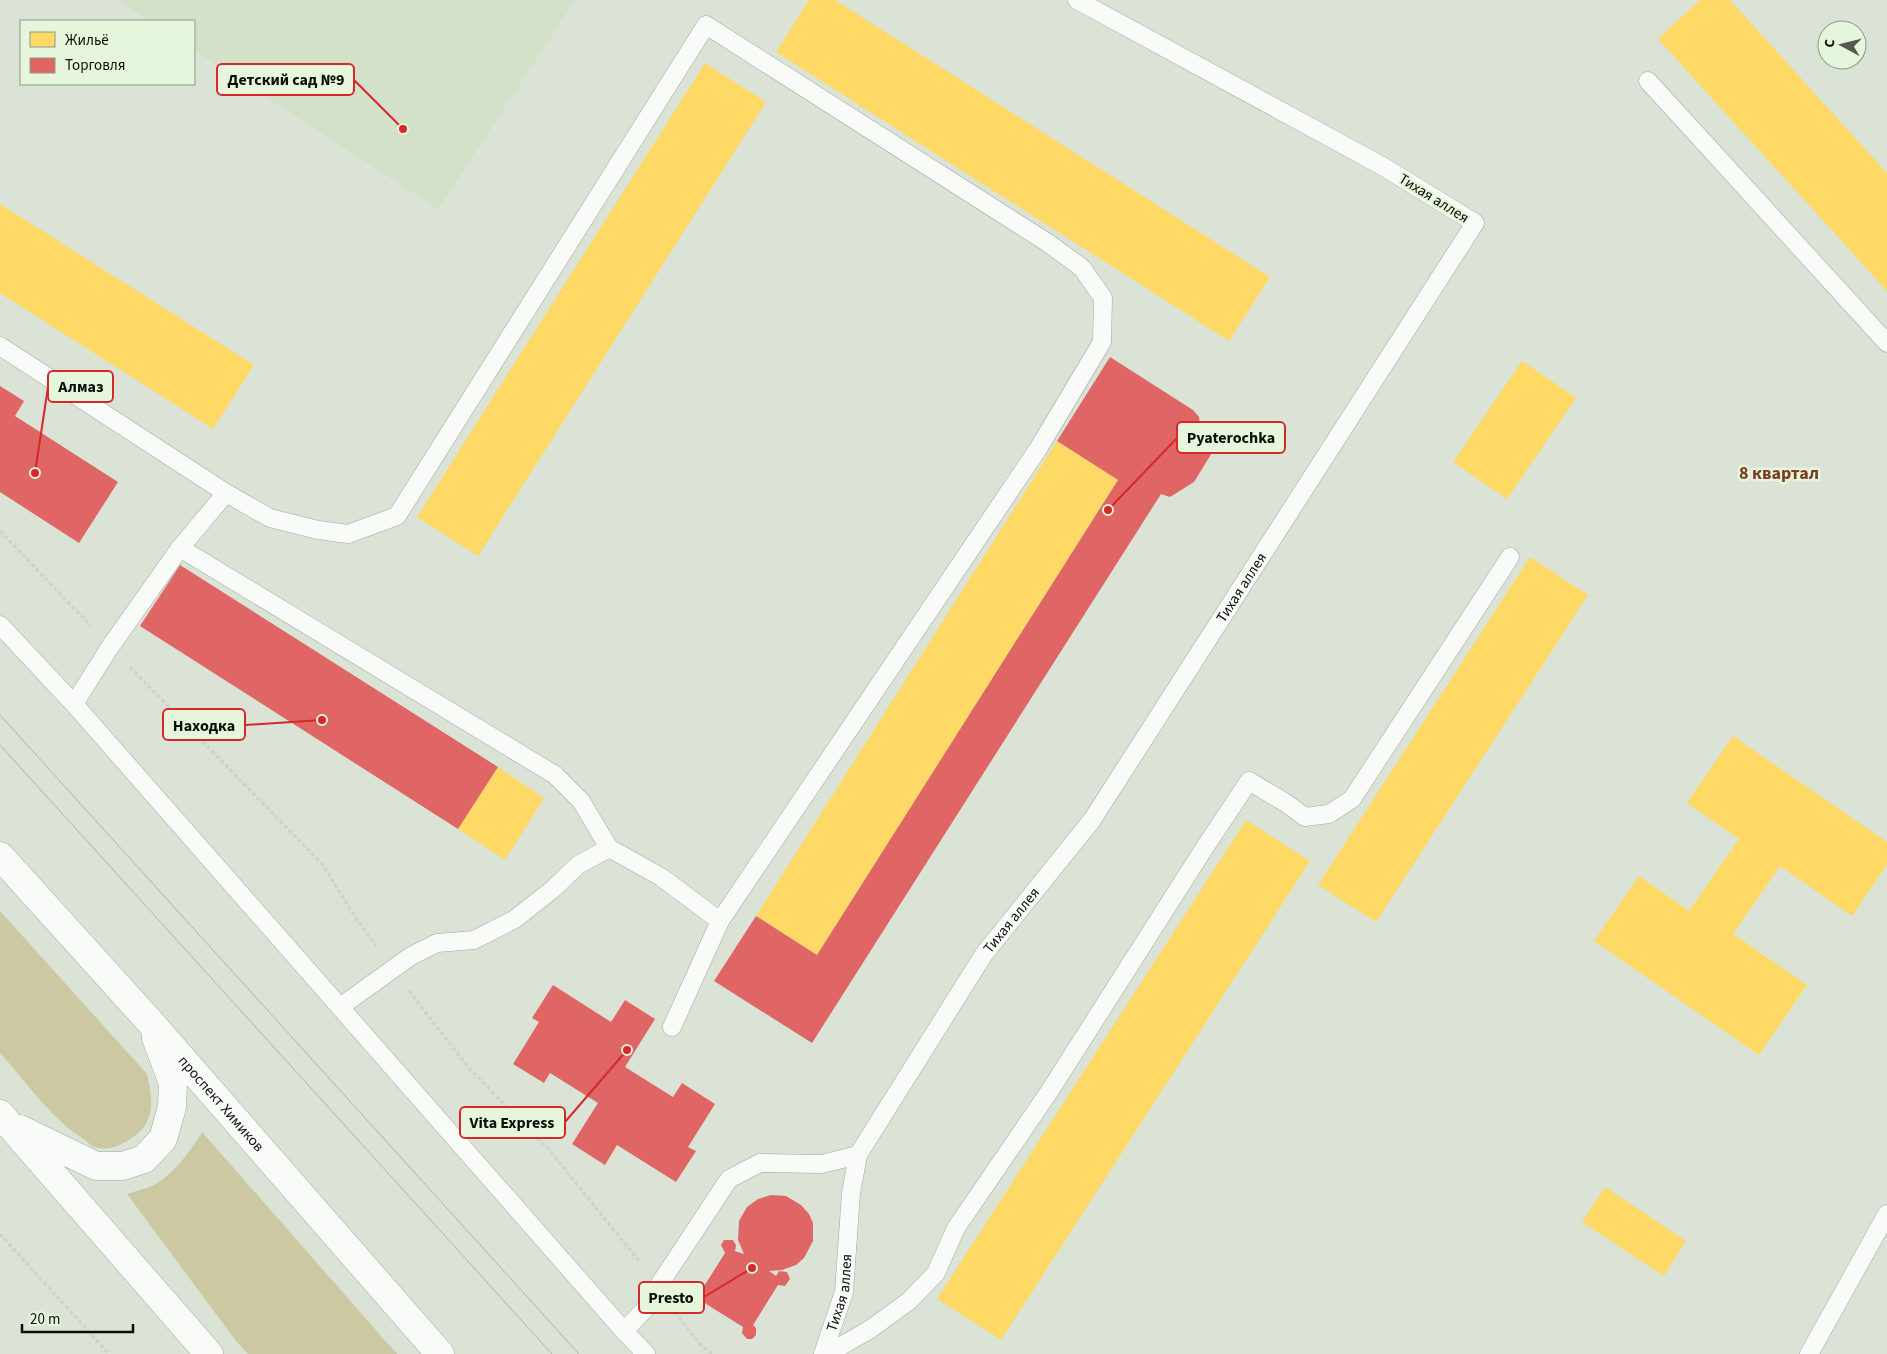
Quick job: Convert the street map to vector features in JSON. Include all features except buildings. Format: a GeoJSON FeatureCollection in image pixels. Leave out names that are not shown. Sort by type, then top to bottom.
{"type":"FeatureCollection","features":[{"type":"Feature","properties":{"kind":"main road","name":"проспект Химиков"},"geometry":{"type":"LineString","coordinates":[[0,856],[151,1023],[440,1354]]}},
{"type":"Feature","properties":{"kind":"main road"},"geometry":{"type":"LineString","coordinates":[[5,1119],[96,1166],[124,1166],[144,1159],[163,1139],[172,1107],[173,1083],[151,1023]]}},
{"type":"Feature","properties":{"kind":"main road"},"geometry":{"type":"LineString","coordinates":[[5,1119],[209,1354]]}},
{"type":"Feature","properties":{"kind":"lane","name":"Тихая аллея"},"geometry":{"type":"LineString","coordinates":[[823,1354],[844,1292],[851,1193],[858,1154],[984,954],[1092,820],[1474,224],[1384,167],[1077,0]]}},
{"type":"Feature","properties":{"kind":"lane"},"geometry":{"type":"LineString","coordinates":[[0,346],[226,494],[270,518],[318,530],[348,534],[397,516],[706,25],[1048,243],[1082,268],[1103,298],[1102,342],[1038,449],[720,921],[672,1027]]}},
{"type":"Feature","properties":{"kind":"lane"},"geometry":{"type":"LineString","coordinates":[[1648,81],[1887,343]]}},
{"type":"Feature","properties":{"kind":"lane"},"geometry":{"type":"LineString","coordinates":[[74,704],[110,647],[180,548],[226,494]]}},
{"type":"Feature","properties":{"kind":"lane"},"geometry":{"type":"LineString","coordinates":[[180,548],[555,775],[581,801],[609,848],[661,877],[720,921]]}},
{"type":"Feature","properties":{"kind":"lane"},"geometry":{"type":"LineString","coordinates":[[827,1354],[869,1330],[909,1301],[936,1273],[956,1228],[1049,1092],[1204,847],[1249,781],[1286,803],[1305,817],[1329,814],[1352,799],[1510,557]]}},
{"type":"Feature","properties":{"kind":"lane"},"geometry":{"type":"LineString","coordinates":[[0,625],[74,704],[646,1354]]}},
{"type":"Feature","properties":{"kind":"lane"},"geometry":{"type":"LineString","coordinates":[[340,1007],[411,956],[437,943],[474,940],[515,919],[553,889],[578,865],[609,848]]}},
{"type":"Feature","properties":{"kind":"lane"},"geometry":{"type":"LineString","coordinates":[[624,1331],[646,1308],[659,1285],[729,1179],[760,1162],[822,1164],[858,1154]]}},
{"type":"Feature","properties":{"kind":"lane"},"geometry":{"type":"LineString","coordinates":[[1809,1354],[1887,1214]]}},
{"type":"Feature","properties":{"kind":"path"},"geometry":{"type":"LineString","coordinates":[[0,531],[110,647],[323,865],[357,920],[468,1067],[550,1151],[659,1285],[679,1319],[699,1343],[712,1354]]}},
{"type":"Feature","properties":{"kind":"path"},"geometry":{"type":"LineString","coordinates":[[0,1234],[108,1354]]}},
{"type":"Feature","properties":{"kind":"shaded area"},"geometry":{"type":"Polygon","coordinates":[[[117,0],[575,0],[438,209],[195,51],[195,20],[148,20],[117,0]]]}},
{"type":"Feature","properties":{"kind":"shaded area"},"geometry":{"type":"Polygon","coordinates":[[[0,911],[147,1074],[151,1098],[150,1114],[143,1128],[123,1143],[106,1148],[95,1147],[70,1130],[49,1110],[0,1053],[0,911]]]}},
{"type":"Feature","properties":{"kind":"shaded area"},"geometry":{"type":"Polygon","coordinates":[[[202,1132],[398,1354],[248,1354],[236,1341],[127,1194],[148,1188],[169,1175],[187,1155],[202,1132]]]}},
{"type":"Feature","properties":{"kind":"tram line"},"geometry":{"type":"LineString","coordinates":[[0,715],[579,1354]]}},
{"type":"Feature","properties":{"kind":"tram line"},"geometry":{"type":"LineString","coordinates":[[0,745],[552,1354]]}},
{"type":"Feature","properties":{"kind":"place","name":"Детский сад №9"},"geometry":{"type":"Point","coordinates":[403,129]}},
{"type":"Feature","properties":{"kind":"place","name":"Алмаз"},"geometry":{"type":"Point","coordinates":[35,473]}},
{"type":"Feature","properties":{"kind":"place","name":"Pyaterochka"},"geometry":{"type":"Point","coordinates":[1108,510]}},
{"type":"Feature","properties":{"kind":"place","name":"Находка"},"geometry":{"type":"Point","coordinates":[322,720]}},
{"type":"Feature","properties":{"kind":"place","name":"Vita Express"},"geometry":{"type":"Point","coordinates":[627,1050]}},
{"type":"Feature","properties":{"kind":"place","name":"Presto"},"geometry":{"type":"Point","coordinates":[752,1268]}},
{"type":"Feature","properties":{"kind":"district","name":"8 квартал"},"geometry":{"type":"Point","coordinates":[1779,473]}}]}
